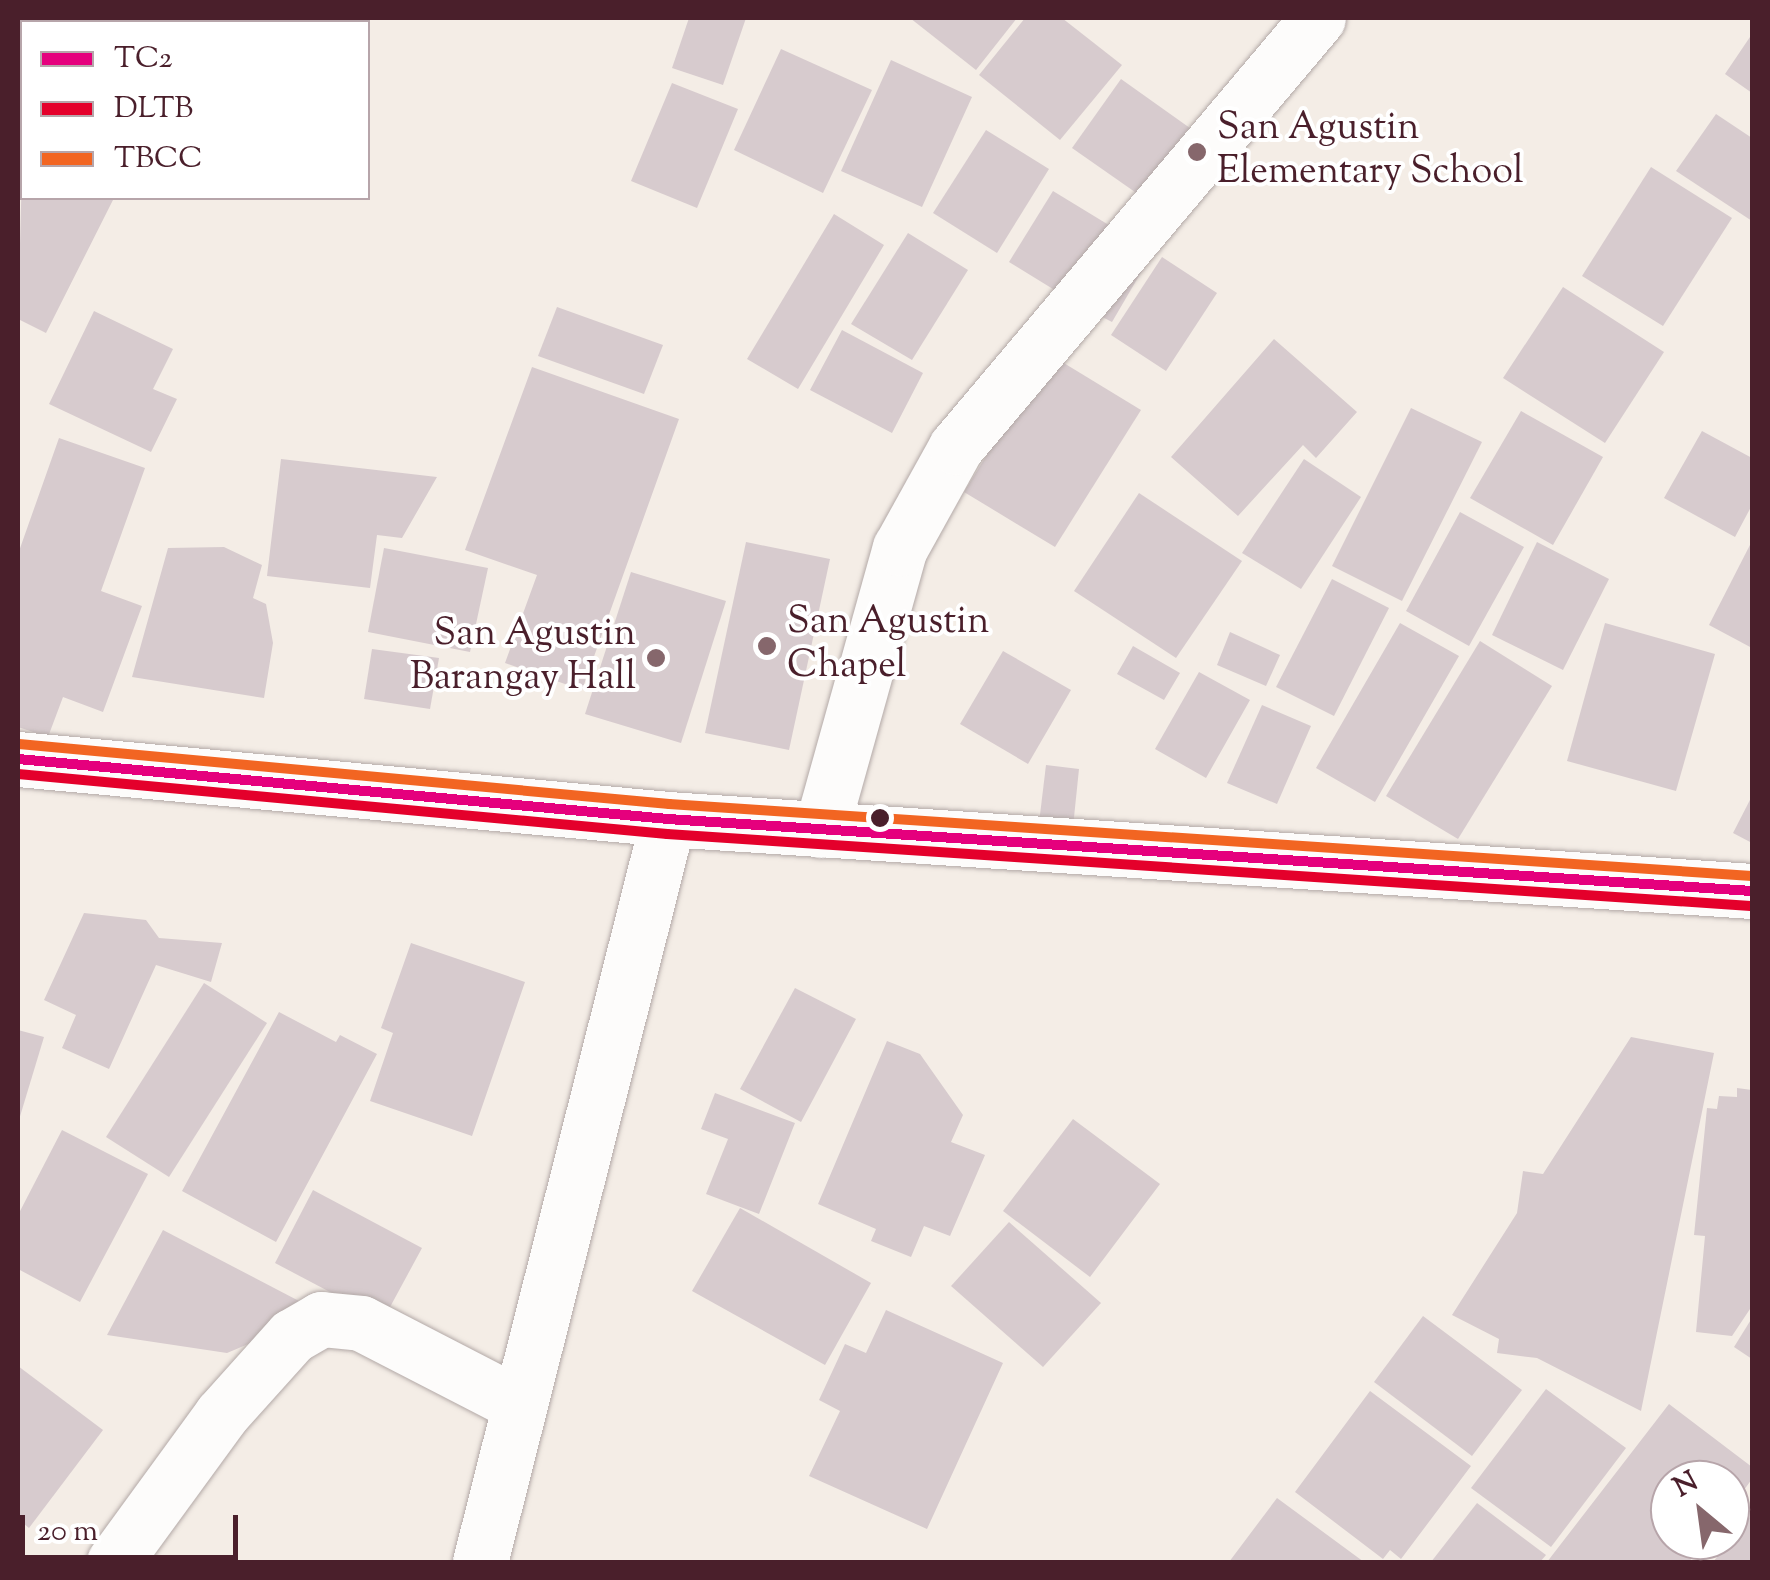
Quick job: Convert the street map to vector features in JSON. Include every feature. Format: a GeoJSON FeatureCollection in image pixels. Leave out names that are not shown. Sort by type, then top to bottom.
{"type":"FeatureCollection","features":[{"type":"Feature","properties":{"kind":"main road"},"geometry":{"type":"LineString","coordinates":[[821,830],[900,548],[956,448],[1318,18]]}},
{"type":"Feature","properties":{"kind":"main road"},"geometry":{"type":"LineString","coordinates":[[18,759],[821,830],[1752,891]]}},
{"type":"Feature","properties":{"kind":"main road"},"geometry":{"type":"LineString","coordinates":[[480,1562],[668,818]]}},
{"type":"Feature","properties":{"kind":"main road"},"geometry":{"type":"LineString","coordinates":[[114,1562],[221,1415],[292,1336],[321,1318],[361,1322],[518,1404]]}},
{"type":"Feature","properties":{"kind":"building"},"geometry":{"type":"Polygon","coordinates":[[[689,18],[746,18],[723,85],[672,68],[689,18]]]}},
{"type":"Feature","properties":{"kind":"building"},"geometry":{"type":"Polygon","coordinates":[[[910,18],[1017,18],[976,70],[910,18]]]}},
{"type":"Feature","properties":{"kind":"building"},"geometry":{"type":"Polygon","coordinates":[[[1025,18],[1062,18],[1122,65],[1060,140],[979,75],[1025,18]]]}},
{"type":"Feature","properties":{"kind":"building"},"geometry":{"type":"Polygon","coordinates":[[[1752,34],[1752,93],[1725,74],[1752,34]]]}},
{"type":"Feature","properties":{"kind":"building"},"geometry":{"type":"Polygon","coordinates":[[[781,49],[872,90],[823,193],[734,150],[781,49]]]}},
{"type":"Feature","properties":{"kind":"building"},"geometry":{"type":"Polygon","coordinates":[[[891,60],[972,97],[922,207],[841,171],[891,60]]]}},
{"type":"Feature","properties":{"kind":"building"},"geometry":{"type":"Polygon","coordinates":[[[1121,79],[1204,138],[1155,206],[1072,148],[1121,79]]]}},
{"type":"Feature","properties":{"kind":"building"},"geometry":{"type":"Polygon","coordinates":[[[672,83],[738,109],[697,208],[631,181],[672,83]]]}},
{"type":"Feature","properties":{"kind":"building"},"geometry":{"type":"Polygon","coordinates":[[[1716,114],[1752,138],[1752,221],[1676,171],[1716,114]]]}},
{"type":"Feature","properties":{"kind":"building"},"geometry":{"type":"Polygon","coordinates":[[[986,130],[1049,169],[997,253],[933,213],[986,130]]]}},
{"type":"Feature","properties":{"kind":"building"},"geometry":{"type":"Polygon","coordinates":[[[1651,167],[1732,218],[1663,326],[1582,276],[1651,167]]]}},
{"type":"Feature","properties":{"kind":"building"},"geometry":{"type":"Polygon","coordinates":[[[1053,191],[1117,230],[1074,302],[1009,262],[1053,191]]]}},
{"type":"Feature","properties":{"kind":"building"},"geometry":{"type":"Polygon","coordinates":[[[21,200],[113,200],[46,333],[18,319],[21,200]]]}},
{"type":"Feature","properties":{"kind":"building"},"geometry":{"type":"Polygon","coordinates":[[[834,214],[884,245],[798,389],[747,359],[834,214]]]}},
{"type":"Feature","properties":{"kind":"building"},"geometry":{"type":"Polygon","coordinates":[[[908,233],[968,270],[912,360],[851,324],[908,233]]]}},
{"type":"Feature","properties":{"kind":"building"},"geometry":{"type":"Polygon","coordinates":[[[1114,254],[1143,269],[1112,322],[1083,307],[1114,254]]]}},
{"type":"Feature","properties":{"kind":"building"},"geometry":{"type":"Polygon","coordinates":[[[1162,257],[1217,293],[1166,371],[1111,335],[1162,257]]]}},
{"type":"Feature","properties":{"kind":"building"},"geometry":{"type":"Polygon","coordinates":[[[1563,287],[1664,352],[1605,443],[1503,378],[1563,287]]]}},
{"type":"Feature","properties":{"kind":"building"},"geometry":{"type":"Polygon","coordinates":[[[557,307],[663,345],[644,394],[538,356],[557,307]]]}},
{"type":"Feature","properties":{"kind":"building"},"geometry":{"type":"Polygon","coordinates":[[[94,311],[173,349],[153,389],[177,399],[151,452],[49,404],[94,311]]]}},
{"type":"Feature","properties":{"kind":"building"},"geometry":{"type":"Polygon","coordinates":[[[842,330],[923,373],[892,433],[810,390],[842,330]]]}},
{"type":"Feature","properties":{"kind":"building"},"geometry":{"type":"Polygon","coordinates":[[[1274,339],[1357,412],[1316,458],[1303,445],[1238,516],[1171,457],[1274,339]]]}},
{"type":"Feature","properties":{"kind":"building"},"geometry":{"type":"Polygon","coordinates":[[[1049,354],[1141,410],[1055,547],[964,492],[1049,354]]]}},
{"type":"Feature","properties":{"kind":"building"},"geometry":{"type":"Polygon","coordinates":[[[532,367],[679,419],[582,690],[505,663],[537,575],[465,550],[532,367]]]}},
{"type":"Feature","properties":{"kind":"building"},"geometry":{"type":"Polygon","coordinates":[[[1411,408],[1482,442],[1402,601],[1332,566],[1411,408]]]}},
{"type":"Feature","properties":{"kind":"building"},"geometry":{"type":"Polygon","coordinates":[[[1521,411],[1603,457],[1553,545],[1470,498],[1521,411]]]}},
{"type":"Feature","properties":{"kind":"building"},"geometry":{"type":"Polygon","coordinates":[[[1702,431],[1752,458],[1752,505],[1735,537],[1664,498],[1702,431]]]}},
{"type":"Feature","properties":{"kind":"building"},"geometry":{"type":"Polygon","coordinates":[[[59,438],[145,468],[101,591],[142,606],[103,712],[63,697],[48,737],[18,727],[18,554],[59,438]]]}},
{"type":"Feature","properties":{"kind":"building"},"geometry":{"type":"Polygon","coordinates":[[[281,459],[437,477],[402,538],[377,535],[370,588],[267,576],[281,459]]]}},
{"type":"Feature","properties":{"kind":"building"},"geometry":{"type":"Polygon","coordinates":[[[1304,459],[1361,497],[1301,589],[1242,553],[1304,459]]]}},
{"type":"Feature","properties":{"kind":"building"},"geometry":{"type":"Polygon","coordinates":[[[1139,493],[1242,561],[1176,658],[1074,591],[1139,493]]]}},
{"type":"Feature","properties":{"kind":"building"},"geometry":{"type":"Polygon","coordinates":[[[1460,512],[1524,547],[1469,646],[1406,611],[1460,512]]]}},
{"type":"Feature","properties":{"kind":"building"},"geometry":{"type":"Polygon","coordinates":[[[1752,541],[1752,648],[1709,625],[1752,541]]]}},
{"type":"Feature","properties":{"kind":"building","name":"San Agustin Chapel"},"geometry":{"type":"Polygon","coordinates":[[[746,542],[830,559],[789,750],[705,733],[746,542]]]}},
{"type":"Feature","properties":{"kind":"building"},"geometry":{"type":"Polygon","coordinates":[[[1537,542],[1609,579],[1563,670],[1492,635],[1537,542]]]}},
{"type":"Feature","properties":{"kind":"building"},"geometry":{"type":"Polygon","coordinates":[[[224,547],[262,565],[253,598],[266,604],[273,643],[264,698],[132,677],[168,548],[224,547]]]}},
{"type":"Feature","properties":{"kind":"building"},"geometry":{"type":"Polygon","coordinates":[[[384,548],[488,568],[470,652],[368,632],[384,548]]]}},
{"type":"Feature","properties":{"kind":"building","name":"San Agustin Barangay Hall"},"geometry":{"type":"Polygon","coordinates":[[[631,572],[726,601],[681,743],[585,714],[631,572]]]}},
{"type":"Feature","properties":{"kind":"building"},"geometry":{"type":"Polygon","coordinates":[[[1332,579],[1389,608],[1334,716],[1276,687],[1332,579]]]}},
{"type":"Feature","properties":{"kind":"building"},"geometry":{"type":"Polygon","coordinates":[[[1400,623],[1459,656],[1375,802],[1316,768],[1400,623]]]}},
{"type":"Feature","properties":{"kind":"building"},"geometry":{"type":"Polygon","coordinates":[[[1605,623],[1715,654],[1676,791],[1567,761],[1605,623]]]}},
{"type":"Feature","properties":{"kind":"building"},"geometry":{"type":"Polygon","coordinates":[[[1230,632],[1280,655],[1266,686],[1217,665],[1230,632]]]}},
{"type":"Feature","properties":{"kind":"building"},"geometry":{"type":"Polygon","coordinates":[[[1480,641],[1552,686],[1458,839],[1386,796],[1480,641]]]}},
{"type":"Feature","properties":{"kind":"building"},"geometry":{"type":"Polygon","coordinates":[[[1133,646],[1180,673],[1164,700],[1117,674],[1133,646]]]}},
{"type":"Feature","properties":{"kind":"building"},"geometry":{"type":"Polygon","coordinates":[[[372,649],[439,658],[430,709],[364,699],[372,649]]]}},
{"type":"Feature","properties":{"kind":"building"},"geometry":{"type":"Polygon","coordinates":[[[1003,651],[1071,690],[1028,764],[960,724],[1003,651]]]}},
{"type":"Feature","properties":{"kind":"building"},"geometry":{"type":"Polygon","coordinates":[[[1199,672],[1250,700],[1206,778],[1155,749],[1199,672]]]}},
{"type":"Feature","properties":{"kind":"building"},"geometry":{"type":"Polygon","coordinates":[[[1262,705],[1311,726],[1277,804],[1227,783],[1262,705]]]}},
{"type":"Feature","properties":{"kind":"building"},"geometry":{"type":"Polygon","coordinates":[[[1046,765],[1079,769],[1073,827],[1039,823],[1046,765]]]}},
{"type":"Feature","properties":{"kind":"building"},"geometry":{"type":"Polygon","coordinates":[[[1752,796],[1752,843],[1733,833],[1752,796]]]}},
{"type":"Feature","properties":{"kind":"building"},"geometry":{"type":"Polygon","coordinates":[[[84,913],[146,920],[159,938],[222,943],[211,982],[156,965],[109,1069],[62,1048],[76,1015],[44,1000],[84,913]]]}},
{"type":"Feature","properties":{"kind":"building"},"geometry":{"type":"Polygon","coordinates":[[[411,943],[525,982],[472,1136],[370,1101],[393,1033],[381,1028],[411,943]]]}},
{"type":"Feature","properties":{"kind":"building"},"geometry":{"type":"Polygon","coordinates":[[[204,983],[267,1023],[169,1177],[106,1137],[204,983]]]}},
{"type":"Feature","properties":{"kind":"building"},"geometry":{"type":"Polygon","coordinates":[[[795,988],[856,1019],[801,1122],[740,1089],[795,988]]]}},
{"type":"Feature","properties":{"kind":"building"},"geometry":{"type":"Polygon","coordinates":[[[279,1012],[336,1042],[340,1035],[377,1054],[276,1242],[182,1191],[279,1012]]]}},
{"type":"Feature","properties":{"kind":"building"},"geometry":{"type":"Polygon","coordinates":[[[18,1030],[44,1037],[18,1123],[18,1030]]]}},
{"type":"Feature","properties":{"kind":"building"},"geometry":{"type":"Polygon","coordinates":[[[1631,1037],[1714,1053],[1641,1411],[1537,1358],[1497,1353],[1499,1339],[1452,1315],[1517,1213],[1523,1171],[1543,1174],[1631,1037]]]}},
{"type":"Feature","properties":{"kind":"building"},"geometry":{"type":"Polygon","coordinates":[[[887,1041],[920,1054],[963,1115],[951,1142],[985,1155],[950,1236],[924,1226],[911,1257],[871,1241],[876,1229],[818,1204],[887,1041]]]}},
{"type":"Feature","properties":{"kind":"building"},"geometry":{"type":"Polygon","coordinates":[[[1737,1088],[1752,1090],[1752,1306],[1732,1336],[1696,1332],[1705,1236],[1694,1235],[1707,1108],[1717,1109],[1719,1096],[1737,1097],[1737,1088]]]}},
{"type":"Feature","properties":{"kind":"building"},"geometry":{"type":"Polygon","coordinates":[[[715,1093],[795,1123],[759,1214],[706,1194],[728,1139],[701,1129],[715,1093]]]}},
{"type":"Feature","properties":{"kind":"building"},"geometry":{"type":"Polygon","coordinates":[[[1073,1119],[1160,1184],[1090,1277],[1003,1211],[1073,1119]]]}},
{"type":"Feature","properties":{"kind":"building"},"geometry":{"type":"Polygon","coordinates":[[[62,1130],[148,1174],[80,1302],[18,1269],[18,1215],[62,1130]]]}},
{"type":"Feature","properties":{"kind":"building"},"geometry":{"type":"Polygon","coordinates":[[[313,1190],[422,1248],[383,1320],[275,1263],[313,1190]]]}},
{"type":"Feature","properties":{"kind":"building"},"geometry":{"type":"Polygon","coordinates":[[[740,1208],[871,1283],[825,1365],[692,1291],[740,1208]]]}},
{"type":"Feature","properties":{"kind":"building"},"geometry":{"type":"Polygon","coordinates":[[[1009,1222],[1101,1303],[1043,1367],[951,1286],[1009,1222]]]}},
{"type":"Feature","properties":{"kind":"building"},"geometry":{"type":"Polygon","coordinates":[[[163,1230],[322,1313],[227,1353],[107,1335],[163,1230]]]}},
{"type":"Feature","properties":{"kind":"building"},"geometry":{"type":"Polygon","coordinates":[[[886,1310],[1003,1363],[927,1529],[809,1476],[840,1411],[819,1400],[845,1344],[866,1353],[886,1310]]]}},
{"type":"Feature","properties":{"kind":"building"},"geometry":{"type":"Polygon","coordinates":[[[1423,1316],[1522,1390],[1472,1456],[1374,1382],[1423,1316]]]}},
{"type":"Feature","properties":{"kind":"building"},"geometry":{"type":"Polygon","coordinates":[[[1752,1318],[1752,1359],[1734,1347],[1752,1318]]]}},
{"type":"Feature","properties":{"kind":"building"},"geometry":{"type":"Polygon","coordinates":[[[18,1366],[103,1430],[29,1528],[18,1519],[18,1366]]]}},
{"type":"Feature","properties":{"kind":"building"},"geometry":{"type":"Polygon","coordinates":[[[1546,1389],[1626,1448],[1551,1547],[1471,1488],[1546,1389]]]}},
{"type":"Feature","properties":{"kind":"building"},"geometry":{"type":"Polygon","coordinates":[[[1370,1391],[1471,1466],[1401,1559],[1390,1550],[1383,1559],[1295,1492],[1370,1391]]]}},
{"type":"Feature","properties":{"kind":"building"},"geometry":{"type":"Polygon","coordinates":[[[1669,1404],[1743,1460],[1650,1460],[1650,1560],[1689,1562],[1547,1562],[1669,1404]]]}},
{"type":"Feature","properties":{"kind":"building"},"geometry":{"type":"Polygon","coordinates":[[[1277,1498],[1364,1562],[1229,1562],[1277,1498]]]}},
{"type":"Feature","properties":{"kind":"building"},"geometry":{"type":"Polygon","coordinates":[[[1477,1503],[1546,1555],[1540,1562],[1431,1562],[1477,1503]]]}},
{"type":"Feature","properties":{"kind":"building"},"geometry":{"type":"Polygon","coordinates":[[[1750,1517],[1752,1562],[1713,1562],[1750,1560],[1750,1517]]]}},
{"type":"Feature","properties":{"kind":"transit line","name":"TBCC"},"geometry":{"type":"LineString","coordinates":[[19,744],[669,804],[1752,876]]}},
{"type":"Feature","properties":{"kind":"transit line","name":"TC2"},"geometry":{"type":"LineString","coordinates":[[18,759],[668,819],[1752,891]]}},
{"type":"Feature","properties":{"kind":"transit line","name":"DLTB"},"geometry":{"type":"LineString","coordinates":[[18,774],[667,834],[1751,906]]}},
{"type":"Feature","properties":{"kind":"place","name":"San Agustin Elementary School"},"geometry":{"type":"Point","coordinates":[1197,152]}},
{"type":"Feature","properties":{"kind":"place","name":"San Agustin Chapel"},"geometry":{"type":"Point","coordinates":[767,646]}},
{"type":"Feature","properties":{"kind":"place","name":"San Agustin Barangay Hall"},"geometry":{"type":"Point","coordinates":[656,658]}}]}
